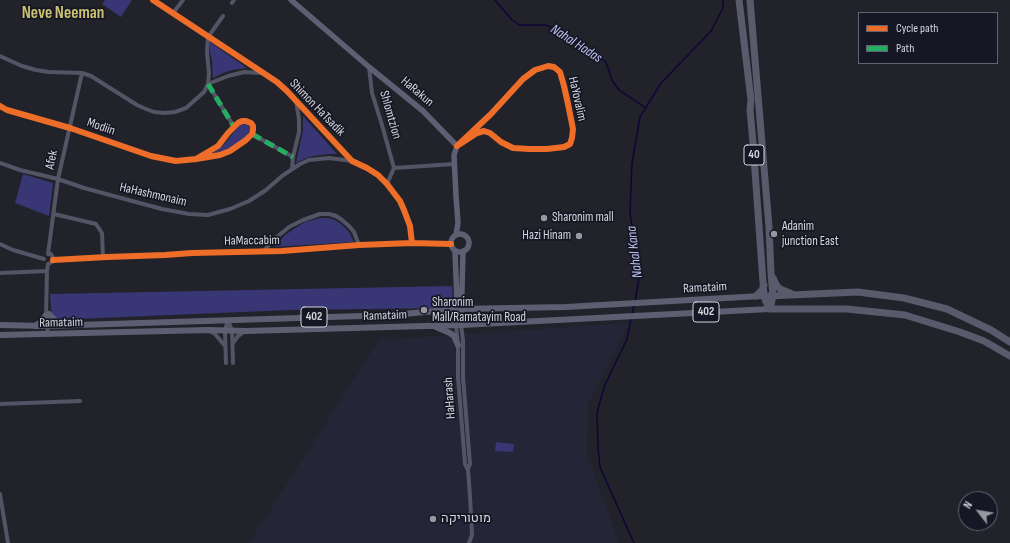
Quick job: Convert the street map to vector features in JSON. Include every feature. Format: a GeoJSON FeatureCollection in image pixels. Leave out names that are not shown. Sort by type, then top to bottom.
{"type":"FeatureCollection","features":[{"type":"Feature","properties":{"kind":"highway","name":"40"},"geometry":{"type":"LineString","coordinates":[[739,0],[751,100],[764,296],[770,309]]}},
{"type":"Feature","properties":{"kind":"highway","name":"40"},"geometry":{"type":"LineString","coordinates":[[750,0],[769,226],[773,296],[770,309]]}},
{"type":"Feature","properties":{"kind":"highway"},"geometry":{"type":"LineString","coordinates":[[771,272],[780,289],[796,294]]}},
{"type":"Feature","properties":{"kind":"highway"},"geometry":{"type":"LineString","coordinates":[[756,296],[762,290],[764,285]]}},
{"type":"Feature","properties":{"kind":"highway"},"geometry":{"type":"LineString","coordinates":[[764,296],[858,292],[904,298],[947,309],[991,330],[1010,342]]}},
{"type":"Feature","properties":{"kind":"highway"},"geometry":{"type":"LineString","coordinates":[[770,309],[847,309],[905,314],[984,340],[1010,356]]}},
{"type":"Feature","properties":{"kind":"main road","name":"Ramataim"},"geometry":{"type":"LineString","coordinates":[[0,325],[48,326],[393,315],[459,309],[558,307],[764,296]]}},
{"type":"Feature","properties":{"kind":"main road"},"geometry":{"type":"LineString","coordinates":[[449,310],[459,301],[472,309]]}},
{"type":"Feature","properties":{"kind":"main road","name":"Ramataim"},"geometry":{"type":"LineString","coordinates":[[0,335],[208,330],[246,331],[459,325],[770,309]]}},
{"type":"Feature","properties":{"kind":"main road"},"geometry":{"type":"LineString","coordinates":[[35,326],[42,322],[48,314],[63,325]]}},
{"type":"Feature","properties":{"kind":"main road"},"geometry":{"type":"LineString","coordinates":[[431,325],[450,333],[454,336],[458,345]]}},
{"type":"Feature","properties":{"kind":"street","name":"Shimon HaTsadik"},"geometry":{"type":"LineString","coordinates":[[153,0],[277,82],[287,90],[352,161],[372,172],[388,184],[400,201],[404,210],[410,226],[412,243]]}},
{"type":"Feature","properties":{"kind":"street"},"geometry":{"type":"LineString","coordinates":[[174,13],[183,0]]}},
{"type":"Feature","properties":{"kind":"street","name":"HaRakun"},"geometry":{"type":"LineString","coordinates":[[291,0],[423,111],[457,146]]}},
{"type":"Feature","properties":{"kind":"street"},"geometry":{"type":"LineString","coordinates":[[0,56],[22,66],[36,70],[82,73],[92,76],[137,105],[154,112],[175,112],[186,108],[204,92],[208,84],[208,37],[223,16]]}},
{"type":"Feature","properties":{"kind":"street","name":"HaYovalim"},"geometry":{"type":"LineString","coordinates":[[548,66],[560,72],[573,129],[570,144],[564,147],[547,149],[513,148],[501,142],[490,133],[484,131],[477,133],[457,146],[491,114],[523,79],[535,70],[548,66]]}},
{"type":"Feature","properties":{"kind":"street","name":"Shlomtzion"},"geometry":{"type":"LineString","coordinates":[[369,67],[372,93],[394,168]]}},
{"type":"Feature","properties":{"kind":"street"},"geometry":{"type":"LineString","coordinates":[[208,84],[228,76],[244,72],[263,73]]}},
{"type":"Feature","properties":{"kind":"street","name":"Afek"},"geometry":{"type":"LineString","coordinates":[[48,254],[58,179],[82,73]]}},
{"type":"Feature","properties":{"kind":"street"},"geometry":{"type":"LineString","coordinates":[[208,84],[234,127],[242,121],[251,123],[253,126],[252,134],[293,157]]}},
{"type":"Feature","properties":{"kind":"street"},"geometry":{"type":"LineString","coordinates":[[292,169],[293,157],[299,132],[299,119],[296,100]]}},
{"type":"Feature","properties":{"kind":"street","name":"Modiin"},"geometry":{"type":"LineString","coordinates":[[0,106],[7,110],[70,128],[150,156],[176,161],[220,155],[230,151],[252,134]]}},
{"type":"Feature","properties":{"kind":"street","name":"Modiin"},"geometry":{"type":"LineString","coordinates":[[196,159],[218,146],[234,127]]}},
{"type":"Feature","properties":{"kind":"street"},"geometry":{"type":"LineString","coordinates":[[457,146],[454,155],[454,164],[459,235]]}},
{"type":"Feature","properties":{"kind":"street","name":"HaHashmonaim"},"geometry":{"type":"LineString","coordinates":[[0,163],[20,170],[58,179],[84,188],[162,209],[189,214],[208,215],[230,209],[249,201],[266,190],[292,169],[309,160],[329,158],[352,161]]}},
{"type":"Feature","properties":{"kind":"street"},"geometry":{"type":"LineString","coordinates":[[388,184],[394,168],[454,164]]}},
{"type":"Feature","properties":{"kind":"street"},"geometry":{"type":"LineString","coordinates":[[54,214],[96,224],[102,233],[103,257]]}},
{"type":"Feature","properties":{"kind":"street","name":"HaMaccabim"},"geometry":{"type":"LineString","coordinates":[[263,252],[272,241],[289,227],[320,214],[329,214],[342,220],[354,232],[359,245]]}},
{"type":"Feature","properties":{"kind":"street"},"geometry":{"type":"LineString","coordinates":[[456,251],[463,251],[467,248],[469,243],[467,238],[459,235],[453,238],[451,244],[453,249],[456,251],[459,325]]}},
{"type":"Feature","properties":{"kind":"street","name":"HaMaccabim"},"geometry":{"type":"LineString","coordinates":[[53,260],[192,253],[312,250],[359,245],[412,243],[451,244]]}},
{"type":"Feature","properties":{"kind":"street"},"geometry":{"type":"LineString","coordinates":[[0,244],[13,250],[44,259],[48,264]]}},
{"type":"Feature","properties":{"kind":"street"},"geometry":{"type":"LineString","coordinates":[[459,301],[463,251]]}},
{"type":"Feature","properties":{"kind":"street"},"geometry":{"type":"LineString","coordinates":[[44,259],[44,256],[48,254],[52,255],[53,260],[48,264],[46,271],[48,335]]}},
{"type":"Feature","properties":{"kind":"street"},"geometry":{"type":"LineString","coordinates":[[0,273],[46,271]]}},
{"type":"Feature","properties":{"kind":"street"},"geometry":{"type":"LineString","coordinates":[[226,363],[225,330],[228,320]]}},
{"type":"Feature","properties":{"kind":"street"},"geometry":{"type":"LineString","coordinates":[[228,320],[232,331],[233,362]]}},
{"type":"Feature","properties":{"kind":"street","name":"HaHarash"},"geometry":{"type":"LineString","coordinates":[[459,325],[458,376],[465,464],[468,470]]}},
{"type":"Feature","properties":{"kind":"street","name":"HaHarash"},"geometry":{"type":"LineString","coordinates":[[459,325],[463,340],[463,377],[470,464],[468,470],[472,532],[469,543]]}},
{"type":"Feature","properties":{"kind":"street"},"geometry":{"type":"LineString","coordinates":[[208,330],[215,334],[225,347]]}},
{"type":"Feature","properties":{"kind":"street"},"geometry":{"type":"LineString","coordinates":[[233,344],[238,336],[246,331]]}},
{"type":"Feature","properties":{"kind":"street"},"geometry":{"type":"LineString","coordinates":[[0,404],[80,401]]}},
{"type":"Feature","properties":{"kind":"street"},"geometry":{"type":"LineString","coordinates":[[0,494],[8,543]]}},
{"type":"Feature","properties":{"kind":"shaded area"},"geometry":{"type":"Polygon","coordinates":[[[105,0],[132,0],[121,17],[102,4],[105,0]]]}},
{"type":"Feature","properties":{"kind":"shaded area"},"geometry":{"type":"Polygon","coordinates":[[[210,42],[247,68],[232,70],[213,78],[210,42]]]}},
{"type":"Feature","properties":{"kind":"shaded area"},"geometry":{"type":"Polygon","coordinates":[[[303,116],[337,154],[313,156],[296,163],[303,131],[303,116]]]}},
{"type":"Feature","properties":{"kind":"shaded area"},"geometry":{"type":"Polygon","coordinates":[[[246,124],[249,126],[250,130],[246,137],[232,148],[211,154],[226,142],[238,127],[246,124]]]}},
{"type":"Feature","properties":{"kind":"shaded area"},"geometry":{"type":"Polygon","coordinates":[[[23,174],[53,183],[49,216],[15,203],[23,174]]]}},
{"type":"Feature","properties":{"kind":"shaded area"},"geometry":{"type":"Polygon","coordinates":[[[320,218],[335,220],[341,224],[349,232],[354,242],[274,247],[285,235],[305,222],[320,218]]]}},
{"type":"Feature","properties":{"kind":"shaded area"},"geometry":{"type":"Polygon","coordinates":[[[452,286],[453,301],[451,306],[446,308],[290,310],[52,320],[50,294],[452,286]]]}},
{"type":"Feature","properties":{"kind":"shaded area"},"geometry":{"type":"Polygon","coordinates":[[[630,323],[588,404],[587,454],[619,543],[249,543],[379,340],[630,323]]]}},
{"type":"Feature","properties":{"kind":"shaded area"},"geometry":{"type":"Polygon","coordinates":[[[496,442],[514,444],[513,452],[495,451],[496,442]]]}},
{"type":"Feature","properties":{"kind":"waterway","name":"Nahal Hadas"},"geometry":{"type":"LineString","coordinates":[[495,0],[512,20],[519,25],[546,25],[561,32],[606,62],[612,80],[619,90],[646,108]]}},
{"type":"Feature","properties":{"kind":"waterway","name":"Nahal Kana"},"geometry":{"type":"LineString","coordinates":[[635,301],[639,279],[630,212],[632,163],[640,117],[661,83],[711,31],[723,8],[723,0]]}},
{"type":"Feature","properties":{"kind":"waterway","name":"Nahal Kana"},"geometry":{"type":"LineString","coordinates":[[632,315],[634,305]]}},
{"type":"Feature","properties":{"kind":"waterway","name":"Nahal Kana"},"geometry":{"type":"LineString","coordinates":[[631,319],[627,339],[604,387],[597,413],[600,467],[634,543]]}},
{"type":"Feature","properties":{"kind":"marked path"},"geometry":{"type":"LineString","coordinates":[[208,84],[234,127]]}},
{"type":"Feature","properties":{"kind":"marked path"},"geometry":{"type":"LineString","coordinates":[[252,134],[293,157]]}},
{"type":"Feature","properties":{"kind":"cycle path"},"geometry":{"type":"LineString","coordinates":[[153,0],[277,82],[352,161],[378,175],[400,201],[410,226],[412,243]]}},
{"type":"Feature","properties":{"kind":"cycle path"},"geometry":{"type":"LineString","coordinates":[[548,66],[554,67],[560,72],[564,86],[573,129],[570,144],[564,147],[547,149],[513,148],[501,142],[490,133],[484,131],[477,133],[457,146],[491,114],[523,79],[535,70],[548,66]]}},
{"type":"Feature","properties":{"kind":"cycle path"},"geometry":{"type":"LineString","coordinates":[[0,106],[7,110],[70,128],[151,156],[176,161],[196,159],[220,155],[230,151],[252,134],[253,126],[251,123],[246,121],[238,123],[218,146],[196,159]]}},
{"type":"Feature","properties":{"kind":"cycle path"},"geometry":{"type":"LineString","coordinates":[[53,260],[192,253],[282,251],[359,245],[412,243],[451,244]]}},
{"type":"Feature","properties":{"kind":"place","name":"Sharonim mall"},"geometry":{"type":"Point","coordinates":[544,218]}},
{"type":"Feature","properties":{"kind":"place","name":"Adanim junction East"},"geometry":{"type":"Point","coordinates":[774,234]}},
{"type":"Feature","properties":{"kind":"place","name":"Hazi Hinam"},"geometry":{"type":"Point","coordinates":[579,236]}},
{"type":"Feature","properties":{"kind":"place","name":"Sharonim Mall/Ramatayim Road"},"geometry":{"type":"Point","coordinates":[424,310]}},
{"type":"Feature","properties":{"kind":"place","name":"מוטוריקה"},"geometry":{"type":"Point","coordinates":[433,519]}},
{"type":"Feature","properties":{"kind":"district","name":"Neve Neeman"},"geometry":{"type":"Point","coordinates":[63,14]}}]}
